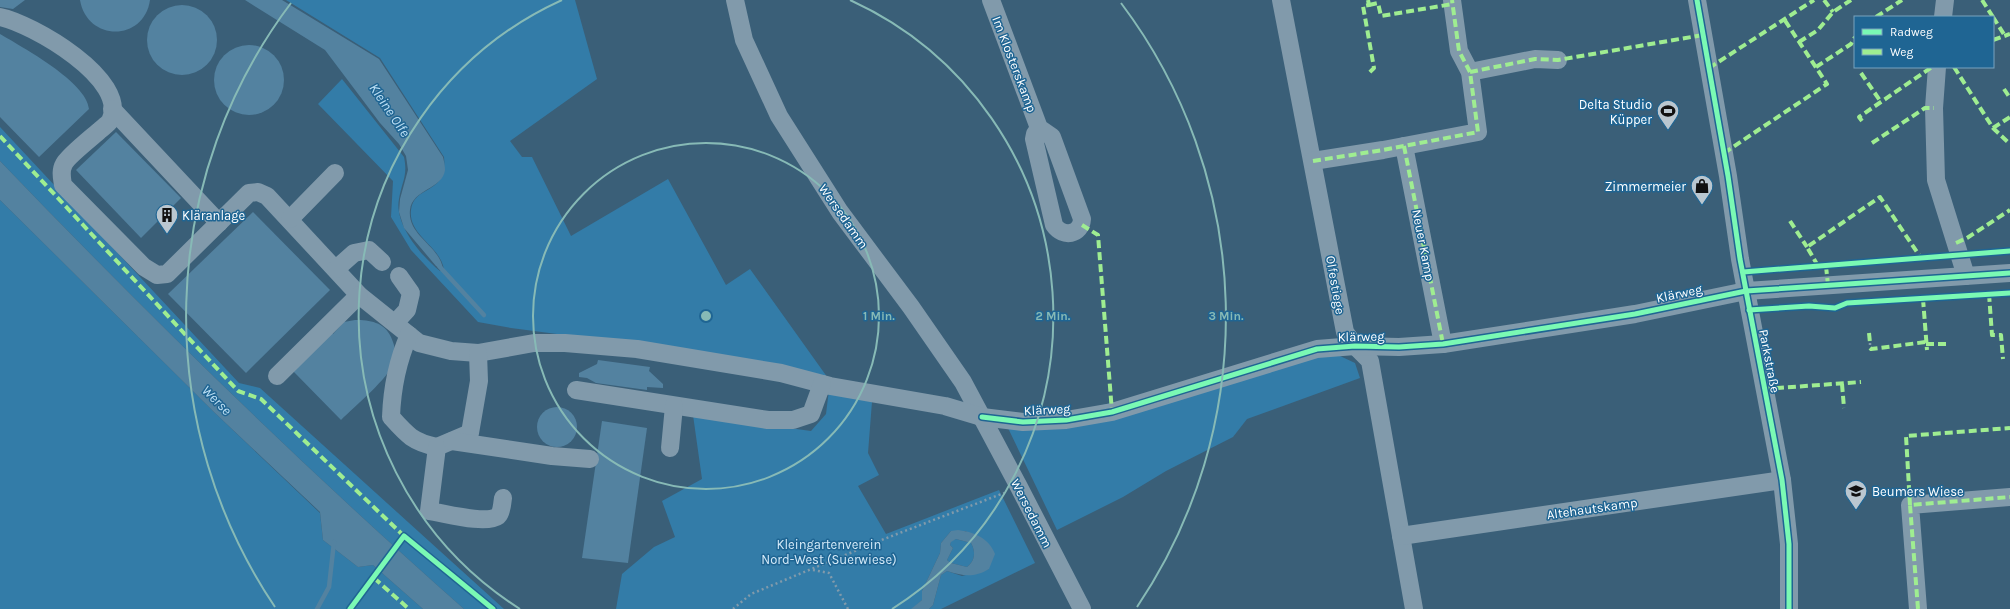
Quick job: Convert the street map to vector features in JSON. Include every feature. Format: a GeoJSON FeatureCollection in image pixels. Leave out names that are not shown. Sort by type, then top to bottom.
{"type":"FeatureCollection","features":[{"type":"Feature","properties":{"kind":"street","name":"Wersedamm"},"geometry":{"type":"LineString","coordinates":[[735,0],[744,40],[779,116],[840,212],[911,307],[963,382],[1082,609]]}},
{"type":"Feature","properties":{"kind":"street","name":"Im Klosterskamp"},"geometry":{"type":"LineString","coordinates":[[991,0],[1039,128],[1052,137],[1055,144],[1082,218],[1082,225],[1078,231],[1064,234],[1058,231],[1054,225],[1034,139],[1039,128]]}},
{"type":"Feature","properties":{"kind":"street","name":"Olfestiege"},"geometry":{"type":"LineString","coordinates":[[1281,0],[1345,332],[1355,346],[1370,361],[1414,609]]}},
{"type":"Feature","properties":{"kind":"street"},"geometry":{"type":"LineString","coordinates":[[1313,161],[1478,132],[1470,72],[1459,51],[1452,0]]}},
{"type":"Feature","properties":{"kind":"street","name":"Parkstraße"},"geometry":{"type":"LineString","coordinates":[[1697,0],[1728,176],[1746,291],[1782,480],[1789,544],[1789,609]]}},
{"type":"Feature","properties":{"kind":"street"},"geometry":{"type":"LineString","coordinates":[[1943,16],[1945,0]]}},
{"type":"Feature","properties":{"kind":"street"},"geometry":{"type":"LineString","coordinates":[[0,17],[24,24],[87,66],[110,93],[112,109],[110,121],[64,164],[61,176],[63,185],[144,267],[157,275],[167,274],[249,193],[258,192],[267,196],[290,219],[359,295],[419,343],[451,351],[478,353],[534,343],[565,343],[636,349],[781,373],[826,385],[945,406],[982,417]]}},
{"type":"Feature","properties":{"kind":"street"},"geometry":{"type":"LineString","coordinates":[[1470,72],[1535,59],[1558,60]]}},
{"type":"Feature","properties":{"kind":"street"},"geometry":{"type":"LineString","coordinates":[[1937,68],[1934,108],[1936,180],[1966,276]]}},
{"type":"Feature","properties":{"kind":"street"},"geometry":{"type":"LineString","coordinates":[[112,109],[219,223]]}},
{"type":"Feature","properties":{"kind":"street","name":"Neuer Kamp"},"geometry":{"type":"LineString","coordinates":[[1404,146],[1443,344]]}},
{"type":"Feature","properties":{"kind":"street"},"geometry":{"type":"LineString","coordinates":[[290,219],[335,174]]}},
{"type":"Feature","properties":{"kind":"street"},"geometry":{"type":"LineString","coordinates":[[336,269],[354,254],[369,250],[382,262]]}},
{"type":"Feature","properties":{"kind":"street","name":"Klärweg"},"geometry":{"type":"LineString","coordinates":[[982,417],[1030,421],[1066,420],[1112,412],[1317,349],[1355,346],[1399,347],[1443,344],[1635,314],[1746,291],[2010,273]]}},
{"type":"Feature","properties":{"kind":"street"},"geometry":{"type":"LineString","coordinates":[[395,323],[408,310],[411,292],[398,276]]}},
{"type":"Feature","properties":{"kind":"street"},"geometry":{"type":"LineString","coordinates":[[277,376],[359,295]]}},
{"type":"Feature","properties":{"kind":"street"},"geometry":{"type":"LineString","coordinates":[[409,335],[401,353],[392,394],[392,417],[405,432],[419,443],[445,444],[590,459]]}},
{"type":"Feature","properties":{"kind":"street"},"geometry":{"type":"LineString","coordinates":[[445,444],[470,434],[479,381],[478,353]]}},
{"type":"Feature","properties":{"kind":"street"},"geometry":{"type":"LineString","coordinates":[[576,390],[768,420],[793,420],[810,414],[826,385]]}},
{"type":"Feature","properties":{"kind":"street"},"geometry":{"type":"LineString","coordinates":[[670,448],[674,406]]}},
{"type":"Feature","properties":{"kind":"street"},"geometry":{"type":"LineString","coordinates":[[445,444],[429,511],[487,520],[498,515],[502,508],[503,498]]}},
{"type":"Feature","properties":{"kind":"street","name":"Altehautskamp"},"geometry":{"type":"LineString","coordinates":[[1401,536],[1782,480]]}},
{"type":"Feature","properties":{"kind":"street"},"geometry":{"type":"LineString","coordinates":[[1918,609],[1910,505],[2010,497]]}},
{"type":"Feature","properties":{"kind":"path"},"geometry":{"type":"LineString","coordinates":[[1870,343],[1870,348]]}},
{"type":"Feature","properties":{"kind":"path"},"geometry":{"type":"LineString","coordinates":[[733,609],[751,594],[813,570],[884,539],[1019,487]]}},
{"type":"Feature","properties":{"kind":"path"},"geometry":{"type":"LineString","coordinates":[[813,570],[829,573],[848,609]]}},
{"type":"Feature","properties":{"kind":"green space","name":"Kleingartenverein Nord-West (Suerwiese)"},"geometry":{"type":"Polygon","coordinates":[[[286,0],[575,0],[597,79],[510,141],[522,157],[532,157],[571,236],[668,179],[726,285],[750,269],[830,381],[873,389],[868,453],[879,475],[858,486],[886,534],[999,490],[1035,563],[941,609],[929,609],[933,605],[941,575],[947,571],[962,576],[989,569],[966,531],[951,531],[941,543],[940,553],[922,591],[922,600],[912,609],[616,609],[622,574],[654,547],[675,537],[662,501],[702,479],[693,415],[811,431],[826,414],[830,382],[641,345],[511,328],[478,322],[411,250],[391,217],[393,181],[318,104],[342,79],[404,157],[405,174],[399,199],[401,219],[410,239],[425,257],[440,271],[444,270],[442,262],[414,227],[411,219],[411,210],[413,202],[418,196],[436,184],[441,178],[444,169],[444,157],[380,58],[286,0]]]}},
{"type":"Feature","properties":{"kind":"green space"},"geometry":{"type":"Polygon","coordinates":[[[0,127],[239,383],[260,388],[504,609],[464,609],[286,446],[170,333],[0,161],[0,127]]]}},
{"type":"Feature","properties":{"kind":"green space"},"geometry":{"type":"Polygon","coordinates":[[[0,200],[215,413],[320,513],[323,540],[358,567],[373,565],[423,609],[0,609],[0,200]]]}},
{"type":"Feature","properties":{"kind":"green space"},"geometry":{"type":"Polygon","coordinates":[[[1317,353],[1340,356],[1355,363],[1360,378],[1247,419],[1233,437],[1166,471],[1123,497],[1057,530],[1008,428],[1317,353]]]}},
{"type":"Feature","properties":{"kind":"green space"},"geometry":{"type":"Polygon","coordinates":[[[956,539],[971,543],[973,546],[974,556],[972,562],[967,567],[951,563],[947,560],[953,548],[950,545],[951,541],[956,539]]]}},
{"type":"Feature","properties":{"kind":"water"},"geometry":{"type":"Polygon","coordinates":[[[0,0],[25,0],[13,9],[0,7],[0,0]]]}},
{"type":"Feature","properties":{"kind":"water"},"geometry":{"type":"Polygon","coordinates":[[[80,0],[150,0],[146,14],[138,24],[127,30],[115,32],[104,30],[93,24],[85,14],[80,0]]]}},
{"type":"Feature","properties":{"kind":"water"},"geometry":{"type":"Polygon","coordinates":[[[245,0],[282,0],[379,59],[443,157],[445,170],[443,176],[434,185],[421,193],[412,203],[410,219],[419,234],[437,254],[443,270],[436,266],[404,228],[399,212],[400,199],[408,170],[406,156],[399,144],[380,123],[325,50],[245,0]]]}},
{"type":"Feature","properties":{"kind":"water"},"geometry":{"type":"Polygon","coordinates":[[[182,5],[195,8],[207,15],[214,27],[217,40],[214,53],[207,65],[195,72],[182,75],[169,72],[157,65],[150,53],[147,40],[150,27],[157,15],[169,8],[182,5]]]}},
{"type":"Feature","properties":{"kind":"water"},"geometry":{"type":"Polygon","coordinates":[[[0,34],[52,66],[66,77],[86,99],[89,109],[39,157],[0,117],[0,34]]]}},
{"type":"Feature","properties":{"kind":"water"},"geometry":{"type":"Polygon","coordinates":[[[249,45],[262,48],[274,55],[281,67],[284,80],[281,93],[274,105],[262,112],[249,115],[236,112],[224,105],[217,93],[214,80],[217,67],[224,55],[236,48],[249,45]]]}},
{"type":"Feature","properties":{"kind":"water"},"geometry":{"type":"Polygon","coordinates":[[[116,132],[181,198],[141,238],[76,170],[116,132]]]}},
{"type":"Feature","properties":{"kind":"water","name":"Werse"},"geometry":{"type":"Polygon","coordinates":[[[0,161],[170,333],[286,446],[464,609],[423,609],[373,565],[358,567],[323,540],[320,512],[215,413],[0,200],[0,161]]]}},
{"type":"Feature","properties":{"kind":"water"},"geometry":{"type":"Polygon","coordinates":[[[253,212],[330,290],[246,373],[168,294],[253,212]]]}},
{"type":"Feature","properties":{"kind":"water"},"geometry":{"type":"Polygon","coordinates":[[[355,320],[371,321],[385,328],[391,337],[396,358],[386,376],[379,384],[341,420],[293,371],[329,330],[333,334],[344,322],[355,320]]]}},
{"type":"Feature","properties":{"kind":"water"},"geometry":{"type":"Polygon","coordinates":[[[598,360],[650,367],[649,371],[663,384],[663,388],[647,387],[647,390],[596,383],[587,378],[579,377],[579,373],[597,364],[598,360]]]}},
{"type":"Feature","properties":{"kind":"water"},"geometry":{"type":"Polygon","coordinates":[[[561,407],[568,410],[574,416],[577,427],[576,435],[568,444],[561,447],[553,447],[546,444],[538,435],[537,423],[540,416],[549,408],[561,407]]]}},
{"type":"Feature","properties":{"kind":"water"},"geometry":{"type":"Polygon","coordinates":[[[602,421],[647,428],[628,563],[582,558],[602,421]]]}},
{"type":"Feature","properties":{"kind":"water"},"geometry":{"type":"Polygon","coordinates":[[[958,530],[970,532],[985,540],[989,544],[995,554],[989,569],[973,575],[958,574],[947,571],[941,575],[933,605],[929,609],[911,609],[922,600],[922,591],[940,553],[941,543],[951,531],[958,530]],[[956,539],[951,542],[950,545],[953,548],[947,560],[951,563],[967,567],[970,565],[974,556],[974,550],[971,543],[956,539]]]}},
{"type":"Feature","properties":{"kind":"pier"},"geometry":{"type":"Polygon","coordinates":[[[395,545],[397,547],[379,573],[376,571],[395,545]]]}},
{"type":"Feature","properties":{"kind":"waterway","name":"Kleine Olfe"},"geometry":{"type":"LineString","coordinates":[[439,266],[484,315]]}},
{"type":"Feature","properties":{"kind":"waterway"},"geometry":{"type":"LineString","coordinates":[[317,609],[329,587],[334,542]]}},
{"type":"Feature","properties":{"kind":"marked path"},"geometry":{"type":"LineString","coordinates":[[1368,0],[1369,5],[1363,6],[1374,68],[1369,73]]}},
{"type":"Feature","properties":{"kind":"marked path"},"geometry":{"type":"LineString","coordinates":[[1313,161],[1383,150],[1478,132],[1470,72],[1459,51],[1452,0]]}},
{"type":"Feature","properties":{"kind":"marked path"},"geometry":{"type":"LineString","coordinates":[[1709,68],[1814,0]]}},
{"type":"Feature","properties":{"kind":"marked path"},"geometry":{"type":"LineString","coordinates":[[1824,0],[1833,12]]}},
{"type":"Feature","properties":{"kind":"marked path"},"geometry":{"type":"LineString","coordinates":[[1799,42],[1818,30],[1833,12],[1851,0]]}},
{"type":"Feature","properties":{"kind":"marked path"},"geometry":{"type":"LineString","coordinates":[[1878,16],[1902,0]]}},
{"type":"Feature","properties":{"kind":"marked path"},"geometry":{"type":"LineString","coordinates":[[1982,0],[1992,16]]}},
{"type":"Feature","properties":{"kind":"marked path"},"geometry":{"type":"LineString","coordinates":[[1369,5],[1378,3],[1381,16],[1453,4]]}},
{"type":"Feature","properties":{"kind":"marked path"},"geometry":{"type":"LineString","coordinates":[[1724,153],[1827,84],[1784,19]]}},
{"type":"Feature","properties":{"kind":"marked path"},"geometry":{"type":"LineString","coordinates":[[1994,19],[2005,36]]}},
{"type":"Feature","properties":{"kind":"marked path"},"geometry":{"type":"LineString","coordinates":[[1994,40],[2010,34]]}},
{"type":"Feature","properties":{"kind":"marked path"},"geometry":{"type":"LineString","coordinates":[[1470,72],[1535,59],[1558,60],[1703,35]]}},
{"type":"Feature","properties":{"kind":"marked path"},"geometry":{"type":"LineString","coordinates":[[1816,67],[1851,44],[1854,39]]}},
{"type":"Feature","properties":{"kind":"marked path"},"geometry":{"type":"LineString","coordinates":[[1862,121],[1859,117],[1931,68]]}},
{"type":"Feature","properties":{"kind":"marked path"},"geometry":{"type":"LineString","coordinates":[[1955,68],[1993,128],[2010,144]]}},
{"type":"Feature","properties":{"kind":"marked path"},"geometry":{"type":"LineString","coordinates":[[1861,73],[1881,102]]}},
{"type":"Feature","properties":{"kind":"marked path"},"geometry":{"type":"LineString","coordinates":[[2004,89],[2010,98]]}},
{"type":"Feature","properties":{"kind":"marked path"},"geometry":{"type":"LineString","coordinates":[[1872,143],[1925,108],[1934,108]]}},
{"type":"Feature","properties":{"kind":"marked path"},"geometry":{"type":"LineString","coordinates":[[1993,128],[2010,117]]}},
{"type":"Feature","properties":{"kind":"marked path"},"geometry":{"type":"LineString","coordinates":[[0,136],[238,391],[261,399],[406,538]]}},
{"type":"Feature","properties":{"kind":"marked path"},"geometry":{"type":"LineString","coordinates":[[1404,146],[1443,344]]}},
{"type":"Feature","properties":{"kind":"marked path"},"geometry":{"type":"LineString","coordinates":[[1818,266],[1807,247],[1880,197],[1919,255],[1919,259]]}},
{"type":"Feature","properties":{"kind":"marked path"},"geometry":{"type":"LineString","coordinates":[[1956,243],[1967,238],[2010,210]]}},
{"type":"Feature","properties":{"kind":"marked path"},"geometry":{"type":"LineString","coordinates":[[1790,221],[1807,247]]}},
{"type":"Feature","properties":{"kind":"marked path"},"geometry":{"type":"LineString","coordinates":[[1082,225],[1098,235],[1112,412]]}},
{"type":"Feature","properties":{"kind":"marked path"},"geometry":{"type":"LineString","coordinates":[[1826,266],[1828,285]]}},
{"type":"Feature","properties":{"kind":"marked path"},"geometry":{"type":"LineString","coordinates":[[1989,294],[1992,335],[2001,335],[2003,359]]}},
{"type":"Feature","properties":{"kind":"marked path"},"geometry":{"type":"LineString","coordinates":[[1923,299],[1927,350]]}},
{"type":"Feature","properties":{"kind":"marked path"},"geometry":{"type":"LineString","coordinates":[[1869,333],[1870,343]]}},
{"type":"Feature","properties":{"kind":"marked path"},"geometry":{"type":"LineString","coordinates":[[1870,348],[1926,342]]}},
{"type":"Feature","properties":{"kind":"marked path"},"geometry":{"type":"LineString","coordinates":[[1926,344],[1947,344]]}},
{"type":"Feature","properties":{"kind":"marked path"},"geometry":{"type":"LineString","coordinates":[[1764,389],[1861,382]]}},
{"type":"Feature","properties":{"kind":"marked path"},"geometry":{"type":"LineString","coordinates":[[1842,384],[1844,408]]}},
{"type":"Feature","properties":{"kind":"marked path"},"geometry":{"type":"LineString","coordinates":[[1910,505],[1906,436],[2010,428]]}},
{"type":"Feature","properties":{"kind":"marked path"},"geometry":{"type":"LineString","coordinates":[[1918,609],[1910,505],[2010,497]]}},
{"type":"Feature","properties":{"kind":"marked path"},"geometry":{"type":"LineString","coordinates":[[374,578],[409,609]]}},
{"type":"Feature","properties":{"kind":"cycle path"},"geometry":{"type":"LineString","coordinates":[[1697,0],[1728,176],[1740,259],[1782,480],[1789,544],[1789,609]]}},
{"type":"Feature","properties":{"kind":"cycle path"},"geometry":{"type":"LineString","coordinates":[[1743,272],[2010,251]]}},
{"type":"Feature","properties":{"kind":"cycle path"},"geometry":{"type":"LineString","coordinates":[[982,417],[1023,422],[1066,420],[1112,412],[1317,349],[1355,346],[1399,347],[1443,344],[1635,314],[1746,291],[2010,273]]}},
{"type":"Feature","properties":{"kind":"cycle path"},"geometry":{"type":"LineString","coordinates":[[1749,310],[1809,306],[1835,308],[1847,303],[2010,293]]}},
{"type":"Feature","properties":{"kind":"cycle path"},"geometry":{"type":"LineString","coordinates":[[350,609],[404,536],[493,609]]}},
{"type":"Feature","properties":{"kind":"place","name":"Delta Studio Küpper"},"geometry":{"type":"Point","coordinates":[1668,130]}},
{"type":"Feature","properties":{"kind":"place","name":"Zimmermeier"},"geometry":{"type":"Point","coordinates":[1702,206]}},
{"type":"Feature","properties":{"kind":"place","name":"Kläranlage"},"geometry":{"type":"Point","coordinates":[167,234]}},
{"type":"Feature","properties":{"kind":"place","name":"Beumers Wiese"},"geometry":{"type":"Point","coordinates":[1856,510]}}]}
